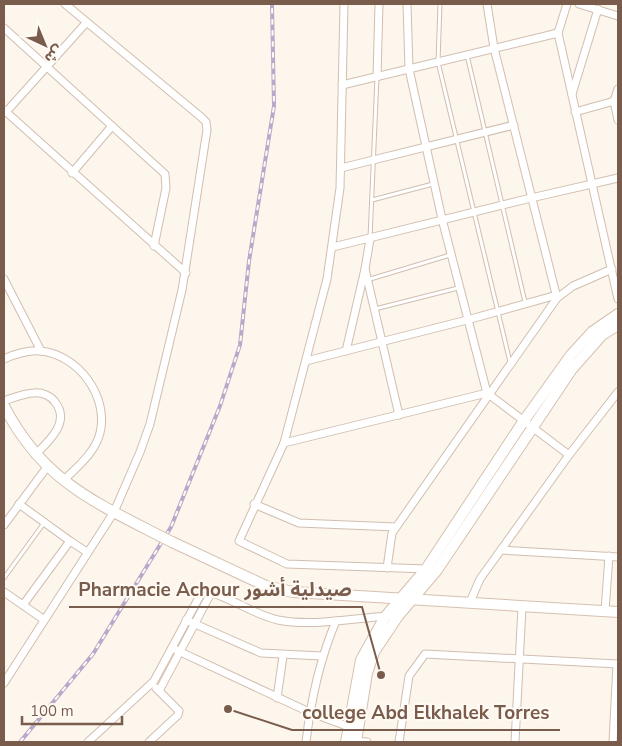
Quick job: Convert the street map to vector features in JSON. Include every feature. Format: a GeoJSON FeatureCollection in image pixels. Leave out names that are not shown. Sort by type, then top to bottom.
{"type":"FeatureCollection","features":[{"type":"Feature","properties":{"kind":"street"},"geometry":{"type":"LineString","coordinates":[[4,683],[43,619],[114,512],[150,424],[186,273],[207,130],[206,122],[65,4]]}},
{"type":"Feature","properties":{"kind":"street"},"geometry":{"type":"LineString","coordinates":[[344,4],[341,168],[333,247],[284,443],[239,538],[241,544],[287,564],[437,570]]}},
{"type":"Feature","properties":{"kind":"street"},"geometry":{"type":"LineString","coordinates":[[377,77],[379,4]]}},
{"type":"Feature","properties":{"kind":"street"},"geometry":{"type":"LineString","coordinates":[[408,4],[409,69],[442,220],[488,394],[569,455]]}},
{"type":"Feature","properties":{"kind":"street"},"geometry":{"type":"LineString","coordinates":[[387,568],[390,540],[396,527],[557,296],[494,48],[487,4]]}},
{"type":"Feature","properties":{"kind":"street"},"geometry":{"type":"LineString","coordinates":[[566,4],[558,33],[618,298]]}},
{"type":"Feature","properties":{"kind":"street"},"geometry":{"type":"LineString","coordinates":[[578,4],[618,16]]}},
{"type":"Feature","properties":{"kind":"street"},"geometry":{"type":"LineString","coordinates":[[572,95],[598,9]]}},
{"type":"Feature","properties":{"kind":"street"},"geometry":{"type":"LineString","coordinates":[[86,23],[5,111],[72,173],[186,273]]}},
{"type":"Feature","properties":{"kind":"street"},"geometry":{"type":"LineString","coordinates":[[4,28],[164,174],[166,188],[154,246]]}},
{"type":"Feature","properties":{"kind":"street"},"geometry":{"type":"LineString","coordinates":[[342,85],[558,33]]}},
{"type":"Feature","properties":{"kind":"street"},"geometry":{"type":"LineString","coordinates":[[618,89],[616,100],[618,120]]}},
{"type":"Feature","properties":{"kind":"street"},"geometry":{"type":"LineString","coordinates":[[575,112],[616,100]]}},
{"type":"Feature","properties":{"kind":"street"},"geometry":{"type":"LineString","coordinates":[[341,168],[514,125]]}},
{"type":"Feature","properties":{"kind":"street"},"geometry":{"type":"LineString","coordinates":[[72,173],[112,126]]}},
{"type":"Feature","properties":{"kind":"street"},"geometry":{"type":"LineString","coordinates":[[333,247],[618,178]]}},
{"type":"Feature","properties":{"kind":"street"},"geometry":{"type":"LineString","coordinates":[[346,351],[370,239]]}},
{"type":"Feature","properties":{"kind":"street"},"geometry":{"type":"LineString","coordinates":[[365,269],[399,415]]}},
{"type":"Feature","properties":{"kind":"street"},"geometry":{"type":"LineString","coordinates":[[306,361],[557,296],[584,280],[612,269]]}},
{"type":"Feature","properties":{"kind":"street"},"geometry":{"type":"LineString","coordinates":[[4,279],[41,351]]}},
{"type":"Feature","properties":{"kind":"street"},"geometry":{"type":"LineString","coordinates":[[367,742],[351,742],[360,660],[385,616],[426,569],[527,425],[583,341],[601,324],[618,314]]}},
{"type":"Feature","properties":{"kind":"street"},"geometry":{"type":"LineString","coordinates":[[353,728],[374,652],[398,616],[437,570],[527,425],[602,335],[618,325]]}},
{"type":"Feature","properties":{"kind":"street"},"geometry":{"type":"LineString","coordinates":[[4,359],[26,352],[41,351],[58,356],[73,365],[87,378],[97,393],[102,417],[100,433],[84,461],[63,481]]}},
{"type":"Feature","properties":{"kind":"street"},"geometry":{"type":"LineString","coordinates":[[4,401],[36,392],[53,399],[59,407],[62,415],[56,431],[35,455]]}},
{"type":"Feature","properties":{"kind":"street"},"geometry":{"type":"LineString","coordinates":[[470,602],[480,579],[569,455],[618,392]]}},
{"type":"Feature","properties":{"kind":"street"},"geometry":{"type":"LineString","coordinates":[[284,443],[488,394]]}},
{"type":"Feature","properties":{"kind":"street"},"geometry":{"type":"LineString","coordinates":[[4,406],[35,455],[63,481],[114,512],[160,536],[274,588],[320,595],[401,598],[618,612]]}},
{"type":"Feature","properties":{"kind":"street"},"geometry":{"type":"LineString","coordinates":[[4,525],[47,468]]}},
{"type":"Feature","properties":{"kind":"street"},"geometry":{"type":"LineString","coordinates":[[19,504],[87,552]]}},
{"type":"Feature","properties":{"kind":"street"},"geometry":{"type":"LineString","coordinates":[[254,504],[299,523],[396,527]]}},
{"type":"Feature","properties":{"kind":"street"},"geometry":{"type":"LineString","coordinates":[[23,606],[70,541]]}},
{"type":"Feature","properties":{"kind":"street"},"geometry":{"type":"LineString","coordinates":[[501,550],[618,557]]}},
{"type":"Feature","properties":{"kind":"street"},"geometry":{"type":"LineString","coordinates":[[605,610],[609,556]]}},
{"type":"Feature","properties":{"kind":"street"},"geometry":{"type":"LineString","coordinates":[[4,592],[43,619]]}},
{"type":"Feature","properties":{"kind":"street"},"geometry":{"type":"LineString","coordinates":[[94,741],[152,684],[202,592],[210,593],[278,620],[336,621],[398,616]]}},
{"type":"Feature","properties":{"kind":"street"},"geometry":{"type":"LineString","coordinates":[[159,691],[210,593]]}},
{"type":"Feature","properties":{"kind":"street"},"geometry":{"type":"LineString","coordinates":[[515,742],[522,607]]}},
{"type":"Feature","properties":{"kind":"street"},"geometry":{"type":"LineString","coordinates":[[186,620],[261,653],[284,656],[322,656]]}},
{"type":"Feature","properties":{"kind":"street"},"geometry":{"type":"LineString","coordinates":[[306,742],[309,712],[322,656],[336,621]]}},
{"type":"Feature","properties":{"kind":"street"},"geometry":{"type":"LineString","coordinates":[[172,648],[277,698],[353,728]]}},
{"type":"Feature","properties":{"kind":"street"},"geometry":{"type":"LineString","coordinates":[[398,742],[409,676],[426,654],[518,657],[617,664],[612,742]]}},
{"type":"Feature","properties":{"kind":"street"},"geometry":{"type":"LineString","coordinates":[[277,698],[284,656]]}},
{"type":"Feature","properties":{"kind":"street"},"geometry":{"type":"LineString","coordinates":[[148,742],[178,715],[179,711],[152,684]]}},
{"type":"Feature","properties":{"kind":"lane"},"geometry":{"type":"LineString","coordinates":[[440,4],[438,62],[510,365]]}},
{"type":"Feature","properties":{"kind":"lane"},"geometry":{"type":"LineString","coordinates":[[467,55],[526,304]]}},
{"type":"Feature","properties":{"kind":"lane"},"geometry":{"type":"LineString","coordinates":[[370,239],[377,77]]}},
{"type":"Feature","properties":{"kind":"lane"},"geometry":{"type":"LineString","coordinates":[[372,200],[434,184]]}},
{"type":"Feature","properties":{"kind":"lane"},"geometry":{"type":"LineString","coordinates":[[368,280],[451,255]]}},
{"type":"Feature","properties":{"kind":"lane"},"geometry":{"type":"LineString","coordinates":[[375,309],[459,288]]}},
{"type":"Feature","properties":{"kind":"lane"},"geometry":{"type":"LineString","coordinates":[[4,578],[45,522]]}},
{"type":"Feature","properties":{"kind":"railway"},"geometry":{"type":"LineString","coordinates":[[20,742],[93,654],[171,527],[220,406],[240,345],[249,261],[274,106],[272,4]]}},
{"type":"Feature","properties":{"kind":"place","name":"Pharmacie Achour صيدلية أشور"},"geometry":{"type":"Point","coordinates":[381,675]}},
{"type":"Feature","properties":{"kind":"place","name":"college Abd Elkhalek Torres"},"geometry":{"type":"Point","coordinates":[228,709]}}]}
